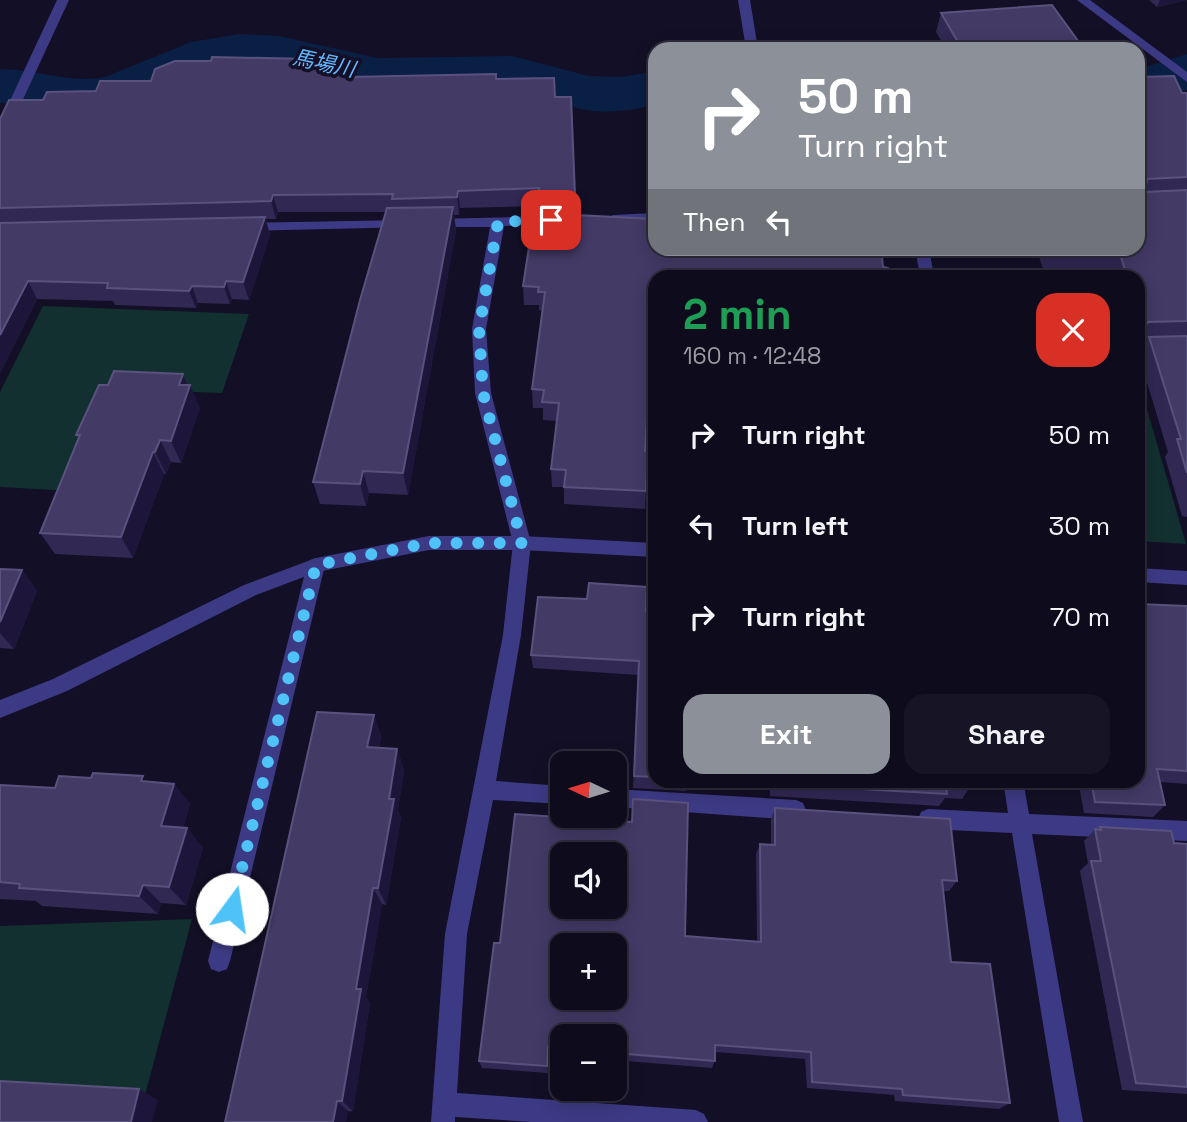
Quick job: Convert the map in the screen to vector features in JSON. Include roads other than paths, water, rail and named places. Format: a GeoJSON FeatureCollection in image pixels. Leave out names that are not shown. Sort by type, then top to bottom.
{"type":"FeatureCollection","features":[{"type":"Feature","properties":{"kind":"street"},"geometry":{"type":"LineString","coordinates":[[0,136],[63,0]]}},
{"type":"Feature","properties":{"kind":"street"},"geometry":{"type":"LineString","coordinates":[[744,0],[751,42]]}},
{"type":"Feature","properties":{"kind":"street"},"geometry":{"type":"LineString","coordinates":[[1083,0],[1139,42]]}},
{"type":"Feature","properties":{"kind":"street"},"geometry":{"type":"LineString","coordinates":[[1145,46],[1187,78]]}},
{"type":"Feature","properties":{"kind":"street"},"geometry":{"type":"LineString","coordinates":[[603,219],[648,218]]}},
{"type":"Feature","properties":{"kind":"street"},"geometry":{"type":"LineString","coordinates":[[235,228],[576,220]]}},
{"type":"Feature","properties":{"kind":"street"},"geometry":{"type":"LineString","coordinates":[[498,222],[479,329],[483,393],[522,543],[512,635],[456,934],[443,1113],[695,1122]]}},
{"type":"Feature","properties":{"kind":"street"},"geometry":{"type":"LineString","coordinates":[[1145,348],[1187,347]]}},
{"type":"Feature","properties":{"kind":"street"},"geometry":{"type":"LineString","coordinates":[[0,709],[60,685],[250,590],[316,565],[429,543],[522,543],[648,550]]}},
{"type":"Feature","properties":{"kind":"street"},"geometry":{"type":"LineString","coordinates":[[219,961],[316,565]]}},
{"type":"Feature","properties":{"kind":"street"},"geometry":{"type":"LineString","coordinates":[[1145,575],[1187,578]]}},
{"type":"Feature","properties":{"kind":"street"},"geometry":{"type":"LineString","coordinates":[[1014,788],[1071,1122]]}},
{"type":"Feature","properties":{"kind":"street"},"geometry":{"type":"LineString","coordinates":[[485,790],[550,794]]}},
{"type":"Feature","properties":{"kind":"street"},"geometry":{"type":"LineString","coordinates":[[627,800],[820,812]]}},
{"type":"Feature","properties":{"kind":"street"},"geometry":{"type":"LineString","coordinates":[[902,817],[1187,831]]}},
{"type":"Feature","properties":{"kind":"waterway","name":"馬場川"},"geometry":{"type":"LineString","coordinates":[[0,86],[26,86],[93,97],[120,92],[211,54],[239,51],[279,53],[377,75],[512,73],[588,93],[623,94],[648,89]]}},
{"type":"Feature","properties":{"kind":"waterway","name":"馬場川"},"geometry":{"type":"LineString","coordinates":[[1145,86],[1187,71]]}}]}
